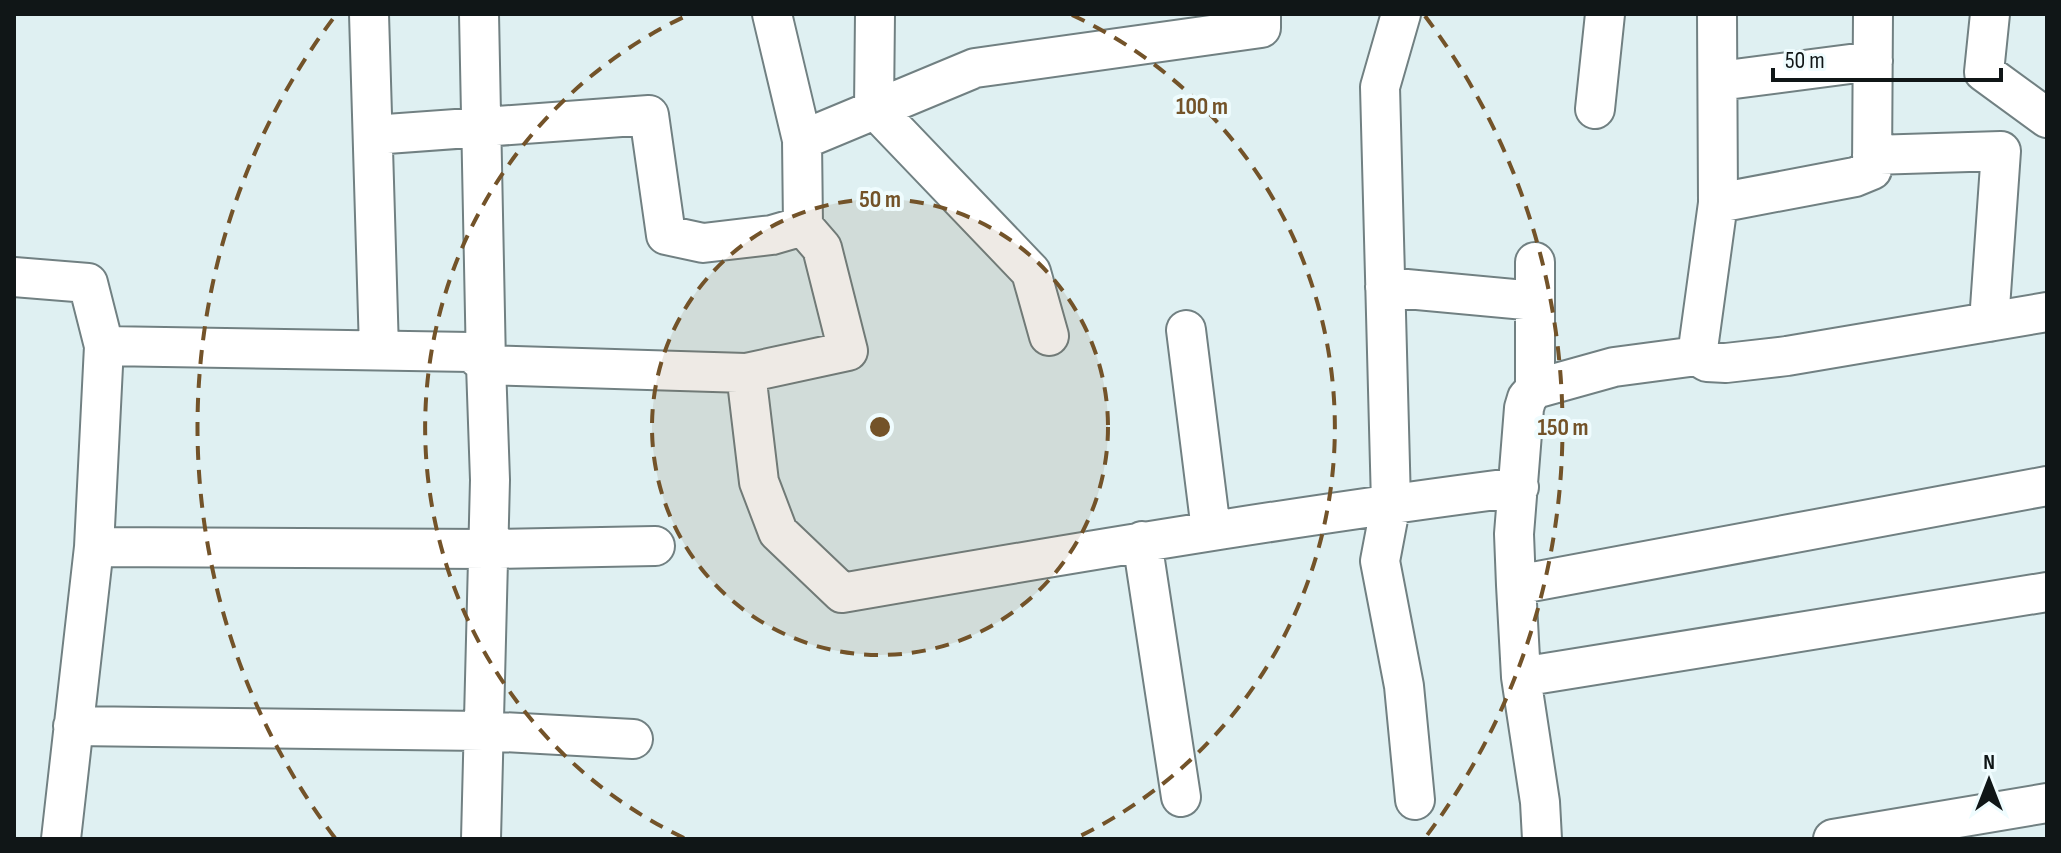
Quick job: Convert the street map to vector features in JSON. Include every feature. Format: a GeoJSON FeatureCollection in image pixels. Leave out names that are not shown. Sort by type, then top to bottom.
{"type":"FeatureCollection","features":[{"type":"Feature","properties":{"kind":"street"},"geometry":{"type":"LineString","coordinates":[[369,14],[379,350]]}},
{"type":"Feature","properties":{"kind":"street"},"geometry":{"type":"LineString","coordinates":[[479,14],[490,480],[481,839]]}},
{"type":"Feature","properties":{"kind":"street"},"geometry":{"type":"LineString","coordinates":[[104,346],[471,352],[486,365],[746,373],[848,351],[822,248],[803,226],[802,140],[772,14]]}},
{"type":"Feature","properties":{"kind":"street"},"geometry":{"type":"LineString","coordinates":[[875,14],[874,108],[1031,272],[1049,336]]}},
{"type":"Feature","properties":{"kind":"street"},"geometry":{"type":"LineString","coordinates":[[802,140],[975,68],[1261,28],[1261,14]]}},
{"type":"Feature","properties":{"kind":"street"},"geometry":{"type":"LineString","coordinates":[[1401,14],[1380,87],[1391,503],[1380,561],[1404,686],[1415,800]]}},
{"type":"Feature","properties":{"kind":"street"},"geometry":{"type":"LineString","coordinates":[[1595,109],[1605,14]]}},
{"type":"Feature","properties":{"kind":"street"},"geometry":{"type":"LineString","coordinates":[[1697,356],[1718,203],[1717,14]]}},
{"type":"Feature","properties":{"kind":"street"},"geometry":{"type":"LineString","coordinates":[[1718,203],[1855,177],[1872,170],[1873,14]]}},
{"type":"Feature","properties":{"kind":"street"},"geometry":{"type":"LineString","coordinates":[[1990,14],[1984,72],[2047,118]]}},
{"type":"Feature","properties":{"kind":"street"},"geometry":{"type":"LineString","coordinates":[[1719,81],[1873,61]]}},
{"type":"Feature","properties":{"kind":"street"},"geometry":{"type":"LineString","coordinates":[[373,135],[649,115],[666,235],[703,243],[772,235],[803,226]]}},
{"type":"Feature","properties":{"kind":"street"},"geometry":{"type":"LineString","coordinates":[[1872,155],[2001,151],[1989,322]]}},
{"type":"Feature","properties":{"kind":"street"},"geometry":{"type":"LineString","coordinates":[[1535,262],[1535,389]]}},
{"type":"Feature","properties":{"kind":"street"},"geometry":{"type":"LineString","coordinates":[[14,277],[88,283],[104,346],[94,547],[61,839]]}},
{"type":"Feature","properties":{"kind":"street"},"geometry":{"type":"LineString","coordinates":[[1385,287],[1535,301]]}},
{"type":"Feature","properties":{"kind":"street"},"geometry":{"type":"LineString","coordinates":[[1542,839],[1540,802],[1521,677],[1514,534],[1524,408],[1527,398],[1535,389],[1614,367],[1697,356],[1707,362],[1726,363],[1787,356],[2047,312]]}},
{"type":"Feature","properties":{"kind":"street"},"geometry":{"type":"LineString","coordinates":[[1186,330],[1211,530]]}},
{"type":"Feature","properties":{"kind":"street"},"geometry":{"type":"LineString","coordinates":[[746,373],[759,482],[778,532],[842,593],[1211,530],[1519,487]]}},
{"type":"Feature","properties":{"kind":"street"},"geometry":{"type":"LineString","coordinates":[[1516,585],[2047,486]]}},
{"type":"Feature","properties":{"kind":"street"},"geometry":{"type":"LineString","coordinates":[[1142,541],[1181,797]]}},
{"type":"Feature","properties":{"kind":"street"},"geometry":{"type":"LineString","coordinates":[[94,547],[488,549],[655,546]]}},
{"type":"Feature","properties":{"kind":"street"},"geometry":{"type":"LineString","coordinates":[[1521,677],[2047,592]]}},
{"type":"Feature","properties":{"kind":"street"},"geometry":{"type":"LineString","coordinates":[[73,726],[483,731],[633,739]]}},
{"type":"Feature","properties":{"kind":"street"},"geometry":{"type":"LineString","coordinates":[[1833,839],[2047,803]]}}]}
